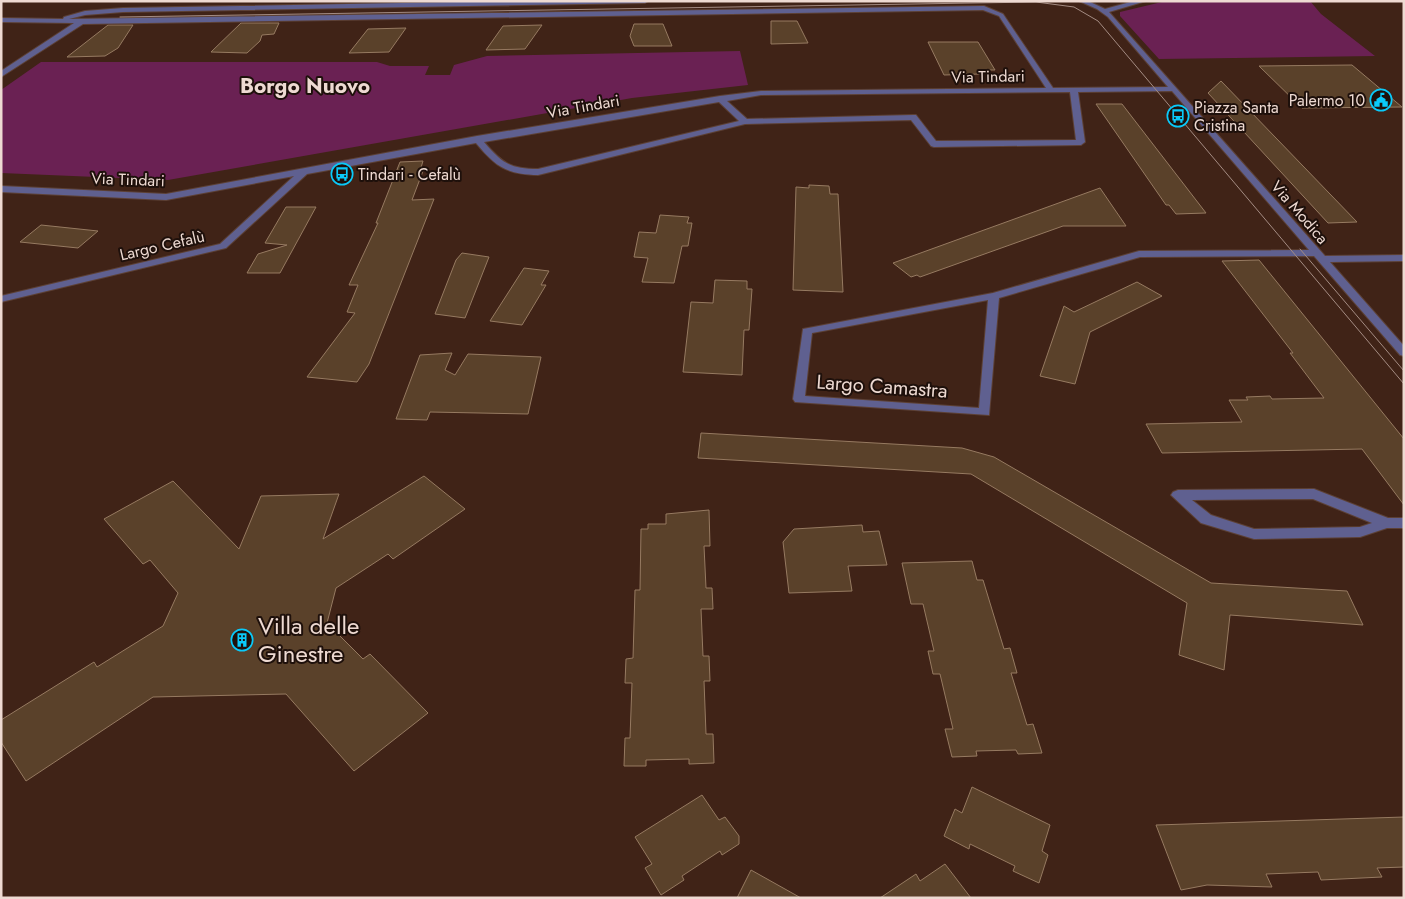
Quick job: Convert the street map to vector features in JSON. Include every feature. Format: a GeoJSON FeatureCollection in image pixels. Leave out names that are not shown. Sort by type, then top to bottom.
{"type":"FeatureCollection","features":[{"type":"Feature","properties":{"kind":"street"},"geometry":{"type":"LineString","coordinates":[[58,20],[85,13],[123,10],[646,1]]}},
{"type":"Feature","properties":{"kind":"street"},"geometry":{"type":"LineString","coordinates":[[1082,1],[1105,11],[1174,89]]}},
{"type":"Feature","properties":{"kind":"street"},"geometry":{"type":"LineString","coordinates":[[1105,11],[1143,1]]}},
{"type":"Feature","properties":{"kind":"street"},"geometry":{"type":"LineString","coordinates":[[473,16],[476,3]]}},
{"type":"Feature","properties":{"kind":"street"},"geometry":{"type":"LineString","coordinates":[[1,20],[81,22],[969,7],[994,11],[1005,21],[1051,90]]}},
{"type":"Feature","properties":{"kind":"street"},"geometry":{"type":"LineString","coordinates":[[1,75],[81,22]]}},
{"type":"Feature","properties":{"kind":"street","name":"Via Tindari"},"geometry":{"type":"LineString","coordinates":[[1,188],[166,197],[477,139],[720,98],[761,93],[1174,89]]}},
{"type":"Feature","properties":{"kind":"street","name":"Via Modica"},"geometry":{"type":"LineString","coordinates":[[1174,89],[1404,353]]}},
{"type":"Feature","properties":{"kind":"street"},"geometry":{"type":"LineString","coordinates":[[477,139],[499,164],[517,172],[538,172],[745,122],[913,117],[934,144],[1081,142],[1074,90]]}},
{"type":"Feature","properties":{"kind":"street"},"geometry":{"type":"LineString","coordinates":[[720,98],[745,122]]}},
{"type":"Feature","properties":{"kind":"street","name":"Largo Cefalù"},"geometry":{"type":"LineString","coordinates":[[1,299],[223,246],[304,171]]}},
{"type":"Feature","properties":{"kind":"street","name":"Largo Camastra"},"geometry":{"type":"LineString","coordinates":[[994,296],[985,412],[800,399],[807,331],[994,296],[1138,254],[1404,258]]}},
{"type":"Feature","properties":{"kind":"street"},"geometry":{"type":"LineString","coordinates":[[1387,524],[1314,494],[1178,495],[1206,519],[1254,534],[1360,532],[1387,524],[1404,523]]}},
{"type":"Feature","properties":{"kind":"shaded area"},"geometry":{"type":"Polygon","coordinates":[[[1166,1],[1310,1],[1321,14],[1375,56],[1159,59],[1120,16],[1120,12],[1166,1]]]}},
{"type":"Feature","properties":{"kind":"shaded area"},"geometry":{"type":"Polygon","coordinates":[[[740,51],[748,85],[632,98],[168,180],[1,173],[1,90],[41,62],[377,62],[390,66],[429,66],[425,75],[450,75],[454,65],[487,56],[740,51]]]}},
{"type":"Feature","properties":{"kind":"building"},"geometry":{"type":"Polygon","coordinates":[[[771,21],[797,21],[808,43],[771,44],[771,21]]]}},
{"type":"Feature","properties":{"kind":"building"},"geometry":{"type":"Polygon","coordinates":[[[241,23],[279,23],[274,34],[262,35],[260,41],[247,53],[211,52],[241,23]]]}},
{"type":"Feature","properties":{"kind":"building"},"geometry":{"type":"Polygon","coordinates":[[[634,24],[663,24],[672,46],[634,46],[630,36],[634,24]]]}},
{"type":"Feature","properties":{"kind":"building"},"geometry":{"type":"Polygon","coordinates":[[[108,25],[133,25],[118,48],[105,56],[67,57],[108,25]]]}},
{"type":"Feature","properties":{"kind":"building"},"geometry":{"type":"Polygon","coordinates":[[[542,25],[525,49],[486,50],[503,26],[542,25]]]}},
{"type":"Feature","properties":{"kind":"building"},"geometry":{"type":"Polygon","coordinates":[[[406,28],[389,52],[349,53],[368,29],[406,28]]]}},
{"type":"Feature","properties":{"kind":"building"},"geometry":{"type":"Polygon","coordinates":[[[928,42],[978,42],[995,70],[978,70],[980,74],[944,75],[928,42]]]}},
{"type":"Feature","properties":{"kind":"building"},"geometry":{"type":"Polygon","coordinates":[[[1352,65],[1402,107],[1302,108],[1259,66],[1352,65]]]}},
{"type":"Feature","properties":{"kind":"building"},"geometry":{"type":"Polygon","coordinates":[[[1221,81],[1357,222],[1328,223],[1208,93],[1221,81]]]}},
{"type":"Feature","properties":{"kind":"building"},"geometry":{"type":"Polygon","coordinates":[[[1096,104],[1122,104],[1206,213],[1176,214],[1169,205],[1166,205],[1096,104]]]}},
{"type":"Feature","properties":{"kind":"building"},"geometry":{"type":"Polygon","coordinates":[[[423,161],[420,171],[423,171],[412,200],[434,199],[369,364],[357,382],[307,377],[355,313],[347,312],[358,285],[349,285],[378,223],[376,223],[400,162],[423,161]]]}},
{"type":"Feature","properties":{"kind":"building"},"geometry":{"type":"Polygon","coordinates":[[[809,185],[829,186],[830,194],[838,194],[843,292],[793,290],[796,187],[809,188],[809,185]]]}},
{"type":"Feature","properties":{"kind":"building"},"geometry":{"type":"Polygon","coordinates":[[[1100,188],[1126,226],[1063,226],[920,277],[917,275],[911,277],[893,263],[1100,188]]]}},
{"type":"Feature","properties":{"kind":"building"},"geometry":{"type":"Polygon","coordinates":[[[286,207],[316,207],[280,273],[247,273],[258,254],[287,245],[265,243],[286,207]]]}},
{"type":"Feature","properties":{"kind":"building"},"geometry":{"type":"Polygon","coordinates":[[[660,215],[689,217],[687,223],[692,223],[688,246],[682,246],[674,283],[642,282],[648,258],[634,257],[639,232],[656,233],[660,215]]]}},
{"type":"Feature","properties":{"kind":"building"},"geometry":{"type":"Polygon","coordinates":[[[41,225],[98,231],[78,248],[20,242],[41,225]]]}},
{"type":"Feature","properties":{"kind":"building"},"geometry":{"type":"Polygon","coordinates":[[[462,253],[489,257],[465,318],[435,314],[456,260],[462,253]]]}},
{"type":"Feature","properties":{"kind":"building"},"geometry":{"type":"Polygon","coordinates":[[[1259,260],[1404,439],[1404,505],[1362,449],[1162,453],[1146,424],[1242,422],[1229,400],[1248,400],[1246,397],[1270,396],[1272,399],[1324,398],[1290,353],[1293,353],[1222,261],[1259,260]]]}},
{"type":"Feature","properties":{"kind":"building"},"geometry":{"type":"Polygon","coordinates":[[[524,268],[549,271],[541,285],[546,285],[522,325],[490,321],[524,268]]]}},
{"type":"Feature","properties":{"kind":"building"},"geometry":{"type":"Polygon","coordinates":[[[715,280],[747,281],[747,289],[752,289],[749,330],[744,330],[742,375],[683,372],[691,302],[713,303],[715,280]]]}},
{"type":"Feature","properties":{"kind":"building"},"geometry":{"type":"Polygon","coordinates":[[[1137,282],[1162,296],[1090,332],[1075,384],[1040,376],[1064,306],[1074,312],[1137,282]]]}},
{"type":"Feature","properties":{"kind":"building"},"geometry":{"type":"Polygon","coordinates":[[[452,353],[445,370],[455,375],[468,354],[541,357],[528,414],[430,412],[427,420],[396,419],[420,355],[452,353]]]}},
{"type":"Feature","properties":{"kind":"building"},"geometry":{"type":"Polygon","coordinates":[[[701,433],[962,448],[994,457],[1211,583],[1347,591],[1363,625],[1230,615],[1224,670],[1179,655],[1187,603],[971,474],[698,458],[701,433]]]}},
{"type":"Feature","properties":{"kind":"building","name":"Villa delle Ginestre"},"geometry":{"type":"Polygon","coordinates":[[[424,476],[465,509],[393,559],[388,554],[336,588],[327,623],[363,659],[370,654],[428,713],[354,771],[286,694],[153,697],[26,781],[1,742],[1,720],[94,662],[97,667],[163,626],[178,593],[150,560],[143,564],[104,519],[173,481],[239,549],[261,496],[339,494],[323,539],[424,476]]]}},
{"type":"Feature","properties":{"kind":"building"},"geometry":{"type":"Polygon","coordinates":[[[709,510],[710,546],[704,546],[706,588],[712,588],[713,609],[701,609],[703,656],[709,656],[710,681],[704,681],[706,734],[713,734],[714,763],[689,764],[689,759],[646,760],[646,766],[624,766],[625,738],[630,738],[632,683],[625,683],[626,659],[633,658],[635,590],[640,590],[641,529],[648,529],[648,524],[666,524],[666,514],[709,510]]]}},
{"type":"Feature","properties":{"kind":"building"},"geometry":{"type":"Polygon","coordinates":[[[862,525],[863,532],[879,531],[887,565],[848,566],[852,591],[789,593],[783,542],[794,529],[862,525]]]}},
{"type":"Feature","properties":{"kind":"building"},"geometry":{"type":"Polygon","coordinates":[[[972,561],[977,580],[983,580],[1004,649],[1010,648],[1017,673],[1011,673],[1027,725],[1033,724],[1042,753],[1018,754],[1016,750],[976,751],[977,756],[952,757],[945,729],[953,729],[940,674],[933,674],[928,651],[934,651],[923,604],[911,604],[902,563],[972,561]]]}},
{"type":"Feature","properties":{"kind":"building"},"geometry":{"type":"Polygon","coordinates":[[[972,787],[1050,825],[1042,851],[1048,855],[1039,883],[1013,871],[1015,866],[970,844],[969,849],[944,836],[955,809],[962,813],[972,787]]]}},
{"type":"Feature","properties":{"kind":"building"},"geometry":{"type":"Polygon","coordinates":[[[702,795],[719,820],[725,817],[739,836],[739,844],[722,855],[720,851],[682,876],[684,880],[661,895],[645,868],[652,864],[635,837],[702,795]]]}},
{"type":"Feature","properties":{"kind":"building"},"geometry":{"type":"Polygon","coordinates":[[[1404,817],[1404,867],[1377,868],[1382,877],[1321,880],[1318,872],[1266,874],[1272,887],[1207,885],[1181,890],[1156,825],[1404,817]]]}},
{"type":"Feature","properties":{"kind":"building"},"geometry":{"type":"Polygon","coordinates":[[[945,864],[971,898],[880,898],[916,874],[920,881],[945,864]]]}},
{"type":"Feature","properties":{"kind":"building"},"geometry":{"type":"Polygon","coordinates":[[[751,870],[801,898],[737,898],[751,870]]]}},
{"type":"Feature","properties":{"kind":"tram line"},"geometry":{"type":"LineString","coordinates":[[120,17],[1036,2],[1074,7],[1098,21],[1404,384]]}},
{"type":"Feature","properties":{"kind":"tram line"},"geometry":{"type":"LineString","coordinates":[[1300,249],[1404,371]]}},
{"type":"Feature","properties":{"kind":"place","name":"Palermo 10"},"geometry":{"type":"Point","coordinates":[1381,100]}},
{"type":"Feature","properties":{"kind":"place","name":"Piazza Santa Cristina"},"geometry":{"type":"Point","coordinates":[1178,116]}},
{"type":"Feature","properties":{"kind":"place","name":"Tindari - Cefalù"},"geometry":{"type":"Point","coordinates":[342,174]}},
{"type":"Feature","properties":{"kind":"place","name":"Villa delle Ginestre"},"geometry":{"type":"Point","coordinates":[242,640]}},
{"type":"Feature","properties":{"kind":"district","name":"Borgo Nuovo"},"geometry":{"type":"Point","coordinates":[305,86]}}]}
